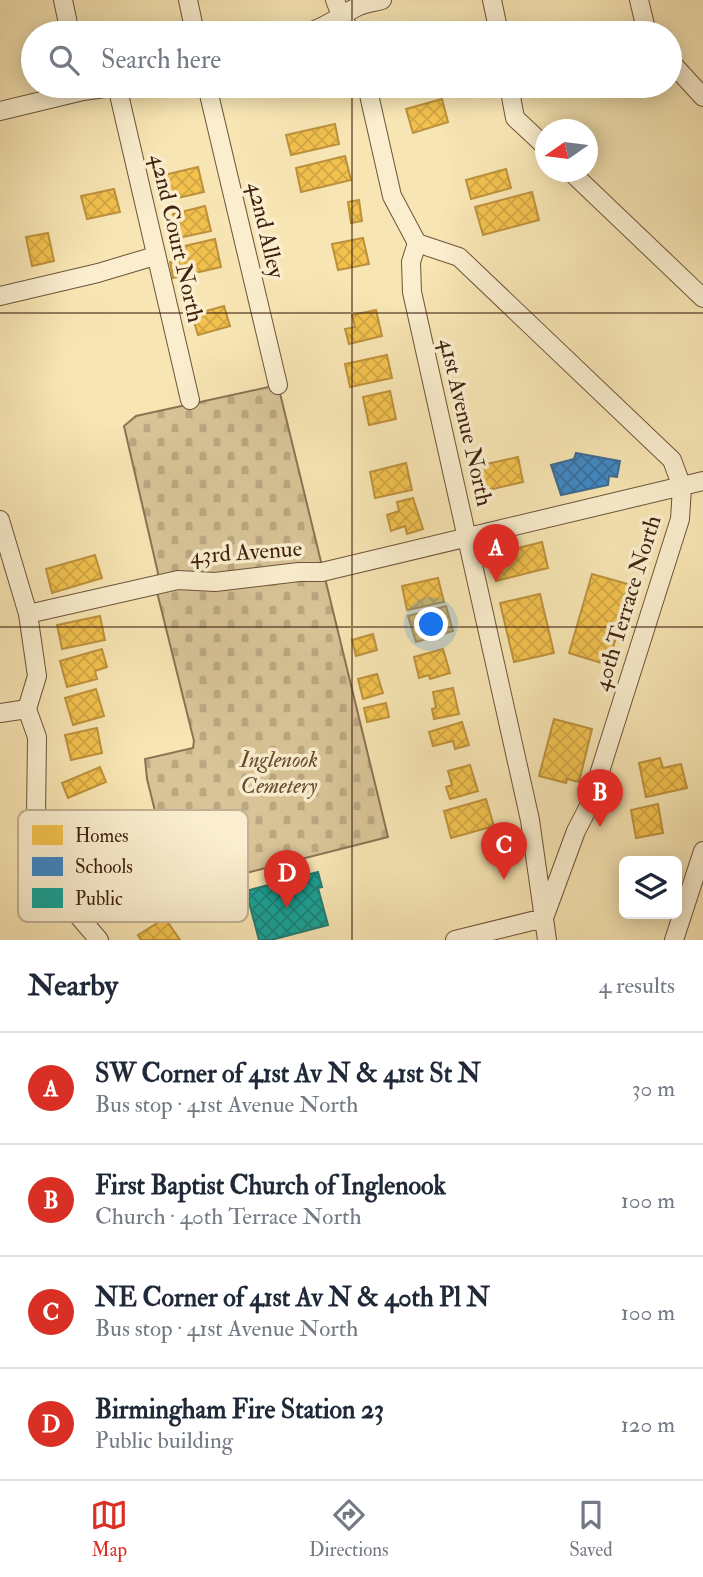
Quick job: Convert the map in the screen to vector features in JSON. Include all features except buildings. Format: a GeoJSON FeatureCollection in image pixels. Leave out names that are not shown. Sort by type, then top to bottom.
{"type":"FeatureCollection","features":[{"type":"Feature","properties":{"kind":"street"},"geometry":{"type":"LineString","coordinates":[[63,0],[67,21]]}},
{"type":"Feature","properties":{"kind":"street"},"geometry":{"type":"LineString","coordinates":[[188,0],[192,21]]}},
{"type":"Feature","properties":{"kind":"street"},"geometry":{"type":"LineString","coordinates":[[335,0],[344,21]]}},
{"type":"Feature","properties":{"kind":"street"},"geometry":{"type":"LineString","coordinates":[[335,21],[360,5],[382,0]]}},
{"type":"Feature","properties":{"kind":"street"},"geometry":{"type":"LineString","coordinates":[[492,0],[496,21]]}},
{"type":"Feature","properties":{"kind":"street"},"geometry":{"type":"LineString","coordinates":[[639,0],[644,21]]}},
{"type":"Feature","properties":{"kind":"street"},"geometry":{"type":"LineString","coordinates":[[682,74],[703,97]]}},
{"type":"Feature","properties":{"kind":"street"},"geometry":{"type":"LineString","coordinates":[[0,111],[47,98]]}},
{"type":"Feature","properties":{"kind":"street","name":"42nd Court North"},"geometry":{"type":"LineString","coordinates":[[121,98],[190,400]]}},
{"type":"Feature","properties":{"kind":"street","name":"42nd Alley"},"geometry":{"type":"LineString","coordinates":[[210,98],[278,385]]}},
{"type":"Feature","properties":{"kind":"street"},"geometry":{"type":"LineString","coordinates":[[370,98],[392,197],[417,243]]}},
{"type":"Feature","properties":{"kind":"street"},"geometry":{"type":"LineString","coordinates":[[511,98],[515,118],[535,137]]}},
{"type":"Feature","properties":{"kind":"street"},"geometry":{"type":"LineString","coordinates":[[581,182],[703,298]]}},
{"type":"Feature","properties":{"kind":"street","name":"40th Terrace North"},"geometry":{"type":"LineString","coordinates":[[417,243],[459,257],[672,460],[681,487],[680,519],[593,793],[544,918]]}},
{"type":"Feature","properties":{"kind":"street","name":"41st Avenue North"},"geometry":{"type":"LineString","coordinates":[[417,243],[411,262],[412,292],[530,820],[547,940]]}},
{"type":"Feature","properties":{"kind":"street"},"geometry":{"type":"LineString","coordinates":[[0,296],[155,257]]}},
{"type":"Feature","properties":{"kind":"street","name":"43rd Avenue"},"geometry":{"type":"LineString","coordinates":[[29,614],[178,580],[215,582],[299,572],[322,572],[703,481]]}},
{"type":"Feature","properties":{"kind":"street"},"geometry":{"type":"LineString","coordinates":[[0,520],[29,614],[37,676],[27,709],[37,737],[36,810]]}},
{"type":"Feature","properties":{"kind":"street"},"geometry":{"type":"LineString","coordinates":[[0,713],[27,709]]}},
{"type":"Feature","properties":{"kind":"street"},"geometry":{"type":"LineString","coordinates":[[674,940],[703,851]]}},
{"type":"Feature","properties":{"kind":"street"},"geometry":{"type":"LineString","coordinates":[[455,940],[544,918]]}},
{"type":"Feature","properties":{"kind":"street"},"geometry":{"type":"LineString","coordinates":[[84,922],[99,940]]}},
{"type":"Feature","properties":{"kind":"green space","name":"Inglenook Cemetery"},"geometry":{"type":"Polygon","coordinates":[[[278,385],[388,837],[248,872],[248,810],[155,810],[145,759],[193,748],[194,741],[155,584],[158,573],[124,426],[136,416],[278,385]]]}},
{"type":"Feature","properties":{"kind":"place","name":"SW Corner of 41st Av N & 41st St N"},"geometry":{"type":"Point","coordinates":[496,582]}},
{"type":"Feature","properties":{"kind":"place","name":"First Baptist Church of Inglenook"},"geometry":{"type":"Point","coordinates":[600,827]}},
{"type":"Feature","properties":{"kind":"place","name":"NE Corner of 41st Av N & 40th Pl N"},"geometry":{"type":"Point","coordinates":[504,880]}},
{"type":"Feature","properties":{"kind":"place","name":"Birmingham Fire Station 23"},"geometry":{"type":"Point","coordinates":[287,908]}}]}
